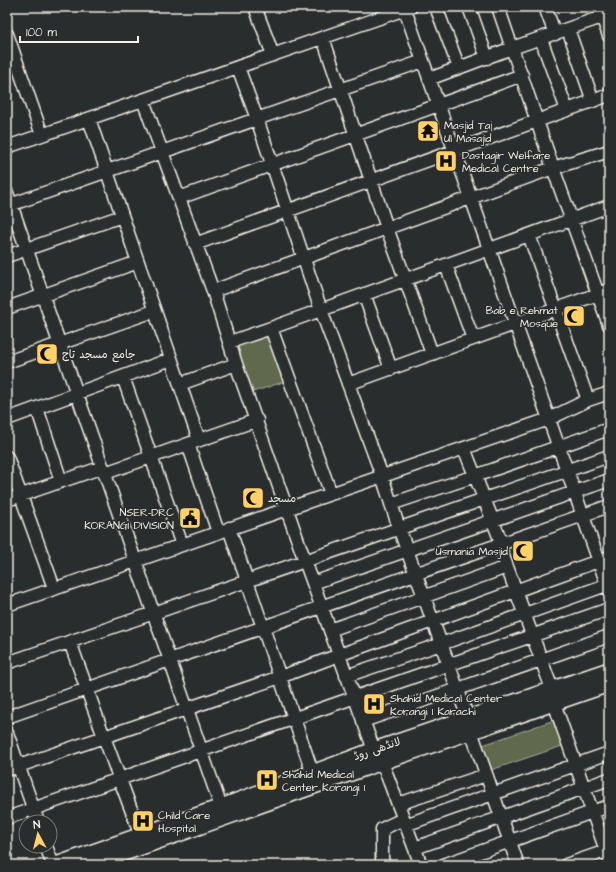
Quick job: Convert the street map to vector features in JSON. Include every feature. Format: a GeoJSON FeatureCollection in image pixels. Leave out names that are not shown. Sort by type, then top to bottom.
{"type":"FeatureCollection","features":[{"type":"Feature","properties":{"kind":"main road","name":"لانڈھی روڈ"},"geometry":{"type":"LineString","coordinates":[[90,865],[378,756],[553,696],[609,670]]}},
{"type":"Feature","properties":{"kind":"main road","name":"لانڈھی روڈ"},"geometry":{"type":"LineString","coordinates":[[553,696],[609,684]]}},
{"type":"Feature","properties":{"kind":"main road","name":"لانڈھی روڈ"},"geometry":{"type":"LineString","coordinates":[[56,865],[221,807],[315,779]]}},
{"type":"Feature","properties":{"kind":"street"},"geometry":{"type":"LineString","coordinates":[[255,7],[273,55]]}},
{"type":"Feature","properties":{"kind":"street"},"geometry":{"type":"LineString","coordinates":[[436,7],[459,68]]}},
{"type":"Feature","properties":{"kind":"street"},"geometry":{"type":"LineString","coordinates":[[469,7],[488,58]]}},
{"type":"Feature","properties":{"kind":"street"},"geometry":{"type":"LineString","coordinates":[[498,7],[571,219],[603,292],[609,325]]}},
{"type":"Feature","properties":{"kind":"street"},"geometry":{"type":"LineString","coordinates":[[545,7],[555,34]]}},
{"type":"Feature","properties":{"kind":"street"},"geometry":{"type":"LineString","coordinates":[[7,147],[407,8],[438,105],[583,515],[604,559],[608,586],[346,676]]}},
{"type":"Feature","properties":{"kind":"street"},"geometry":{"type":"LineString","coordinates":[[429,79],[568,29],[605,23]]}},
{"type":"Feature","properties":{"kind":"street"},"geometry":{"type":"LineString","coordinates":[[568,29],[593,101]]}},
{"type":"Feature","properties":{"kind":"street"},"geometry":{"type":"LineString","coordinates":[[7,34],[42,135]]}},
{"type":"Feature","properties":{"kind":"street"},"geometry":{"type":"LineString","coordinates":[[323,38],[370,180],[432,354]]}},
{"type":"Feature","properties":{"kind":"street"},"geometry":{"type":"LineString","coordinates":[[541,39],[567,110]]}},
{"type":"Feature","properties":{"kind":"street"},"geometry":{"type":"LineString","coordinates":[[9,206],[423,61]]}},
{"type":"Feature","properties":{"kind":"street"},"geometry":{"type":"LineString","coordinates":[[238,67],[321,310],[458,689],[486,775],[518,865]]}},
{"type":"Feature","properties":{"kind":"street"},"geometry":{"type":"LineString","coordinates":[[179,198],[522,75]]}},
{"type":"Feature","properties":{"kind":"street"},"geometry":{"type":"LineString","coordinates":[[195,244],[609,95]]}},
{"type":"Feature","properties":{"kind":"street"},"geometry":{"type":"LineString","coordinates":[[143,100],[213,291],[236,364],[257,420],[338,655],[421,865]]}},
{"type":"Feature","properties":{"kind":"street"},"geometry":{"type":"LineString","coordinates":[[89,119],[180,384],[193,442],[223,530],[247,581],[315,779]]}},
{"type":"Feature","properties":{"kind":"street"},"geometry":{"type":"LineString","coordinates":[[213,291],[553,168],[609,151]]}},
{"type":"Feature","properties":{"kind":"street"},"geometry":{"type":"LineString","coordinates":[[7,193],[9,206],[27,249],[221,807]]}},
{"type":"Feature","properties":{"kind":"street"},"geometry":{"type":"LineString","coordinates":[[230,342],[609,206]]}},
{"type":"Feature","properties":{"kind":"street"},"geometry":{"type":"LineString","coordinates":[[7,256],[122,216]]}},
{"type":"Feature","properties":{"kind":"street"},"geometry":{"type":"LineString","coordinates":[[529,235],[588,400]]}},
{"type":"Feature","properties":{"kind":"street"},"geometry":{"type":"LineString","coordinates":[[7,308],[138,262]]}},
{"type":"Feature","properties":{"kind":"street"},"geometry":{"type":"LineString","coordinates":[[446,265],[473,339]]}},
{"type":"Feature","properties":{"kind":"street"},"geometry":{"type":"LineString","coordinates":[[348,384],[603,292]]}},
{"type":"Feature","properties":{"kind":"street"},"geometry":{"type":"LineString","coordinates":[[364,294],[391,368]]}},
{"type":"Feature","properties":{"kind":"street"},"geometry":{"type":"LineString","coordinates":[[7,362],[154,311]]}},
{"type":"Feature","properties":{"kind":"street"},"geometry":{"type":"LineString","coordinates":[[271,328],[331,494]]}},
{"type":"Feature","properties":{"kind":"street"},"geometry":{"type":"LineString","coordinates":[[7,418],[171,359]]}},
{"type":"Feature","properties":{"kind":"street"},"geometry":{"type":"LineString","coordinates":[[180,384],[236,364]]}},
{"type":"Feature","properties":{"kind":"street"},"geometry":{"type":"LineString","coordinates":[[123,377],[182,544]]}},
{"type":"Feature","properties":{"kind":"street"},"geometry":{"type":"LineString","coordinates":[[7,605],[549,419],[588,400],[609,393]]}},
{"type":"Feature","properties":{"kind":"street"},"geometry":{"type":"LineString","coordinates":[[37,408],[61,482]]}},
{"type":"Feature","properties":{"kind":"street"},"geometry":{"type":"LineString","coordinates":[[7,500],[61,482],[151,457],[257,420]]}},
{"type":"Feature","properties":{"kind":"street"},"geometry":{"type":"LineString","coordinates":[[391,504],[609,429]]}},
{"type":"Feature","properties":{"kind":"street"},"geometry":{"type":"LineString","coordinates":[[464,448],[493,521],[507,567],[541,659],[592,812],[608,854],[566,865]]}},
{"type":"Feature","properties":{"kind":"street"},"geometry":{"type":"LineString","coordinates":[[7,663],[609,456]]}},
{"type":"Feature","properties":{"kind":"street"},"geometry":{"type":"LineString","coordinates":[[7,457],[54,588]]}},
{"type":"Feature","properties":{"kind":"street"},"geometry":{"type":"LineString","coordinates":[[313,583],[609,480]]}},
{"type":"Feature","properties":{"kind":"street"},"geometry":{"type":"LineString","coordinates":[[7,717],[609,506]]}},
{"type":"Feature","properties":{"kind":"street"},"geometry":{"type":"LineString","coordinates":[[13,768],[280,677],[604,559]]}},
{"type":"Feature","properties":{"kind":"street"},"geometry":{"type":"LineString","coordinates":[[330,630],[507,567]]}},
{"type":"Feature","properties":{"kind":"street"},"geometry":{"type":"LineString","coordinates":[[7,818],[609,609]]}},
{"type":"Feature","properties":{"kind":"street"},"geometry":{"type":"LineString","coordinates":[[363,721],[609,636]]}},
{"type":"Feature","properties":{"kind":"street"},"geometry":{"type":"LineString","coordinates":[[70,642],[141,836]]}},
{"type":"Feature","properties":{"kind":"street"},"geometry":{"type":"LineString","coordinates":[[7,733],[13,768],[35,814]]}},
{"type":"Feature","properties":{"kind":"street"},"geometry":{"type":"LineString","coordinates":[[384,865],[382,859],[382,830],[493,794],[609,753]]}},
{"type":"Feature","properties":{"kind":"street"},"geometry":{"type":"LineString","coordinates":[[398,804],[486,775]]}},
{"type":"Feature","properties":{"kind":"street"},"geometry":{"type":"LineString","coordinates":[[414,848],[609,779]]}},
{"type":"Feature","properties":{"kind":"street"},"geometry":{"type":"LineString","coordinates":[[443,865],[609,806]]}},
{"type":"Feature","properties":{"kind":"street"},"geometry":{"type":"LineString","coordinates":[[49,854],[53,865]]}},
{"type":"Feature","properties":{"kind":"green space"},"geometry":{"type":"Polygon","coordinates":[[[271,328],[289,380],[247,394],[230,342],[271,328]]]}},
{"type":"Feature","properties":{"kind":"green space"},"geometry":{"type":"Polygon","coordinates":[[[557,719],[565,745],[491,770],[483,745],[557,719]]]}},
{"type":"Feature","properties":{"kind":"place","name":"Masjid Taj Ul Masajid"},"geometry":{"type":"Point","coordinates":[428,131]}},
{"type":"Feature","properties":{"kind":"place","name":"Dastagir Welfare Medical Centre"},"geometry":{"type":"Point","coordinates":[446,161]}},
{"type":"Feature","properties":{"kind":"place","name":"Bab e Rehmat Mosque"},"geometry":{"type":"Point","coordinates":[574,316]}},
{"type":"Feature","properties":{"kind":"place","name":"جامع مسجد تاج"},"geometry":{"type":"Point","coordinates":[47,354]}},
{"type":"Feature","properties":{"kind":"place","name":"مسجد"},"geometry":{"type":"Point","coordinates":[253,498]}},
{"type":"Feature","properties":{"kind":"place","name":"NSER-DRC KORANGI DIVISION"},"geometry":{"type":"Point","coordinates":[190,518]}},
{"type":"Feature","properties":{"kind":"place","name":"Usmania Masjid"},"geometry":{"type":"Point","coordinates":[523,551]}},
{"type":"Feature","properties":{"kind":"place","name":"Shahid Medical Center Korangi 1 Karachi"},"geometry":{"type":"Point","coordinates":[374,704]}},
{"type":"Feature","properties":{"kind":"place","name":"Shahid Medical Center Korangi 1"},"geometry":{"type":"Point","coordinates":[267,780]}},
{"type":"Feature","properties":{"kind":"place","name":"Child Care Hospital"},"geometry":{"type":"Point","coordinates":[143,821]}}]}
